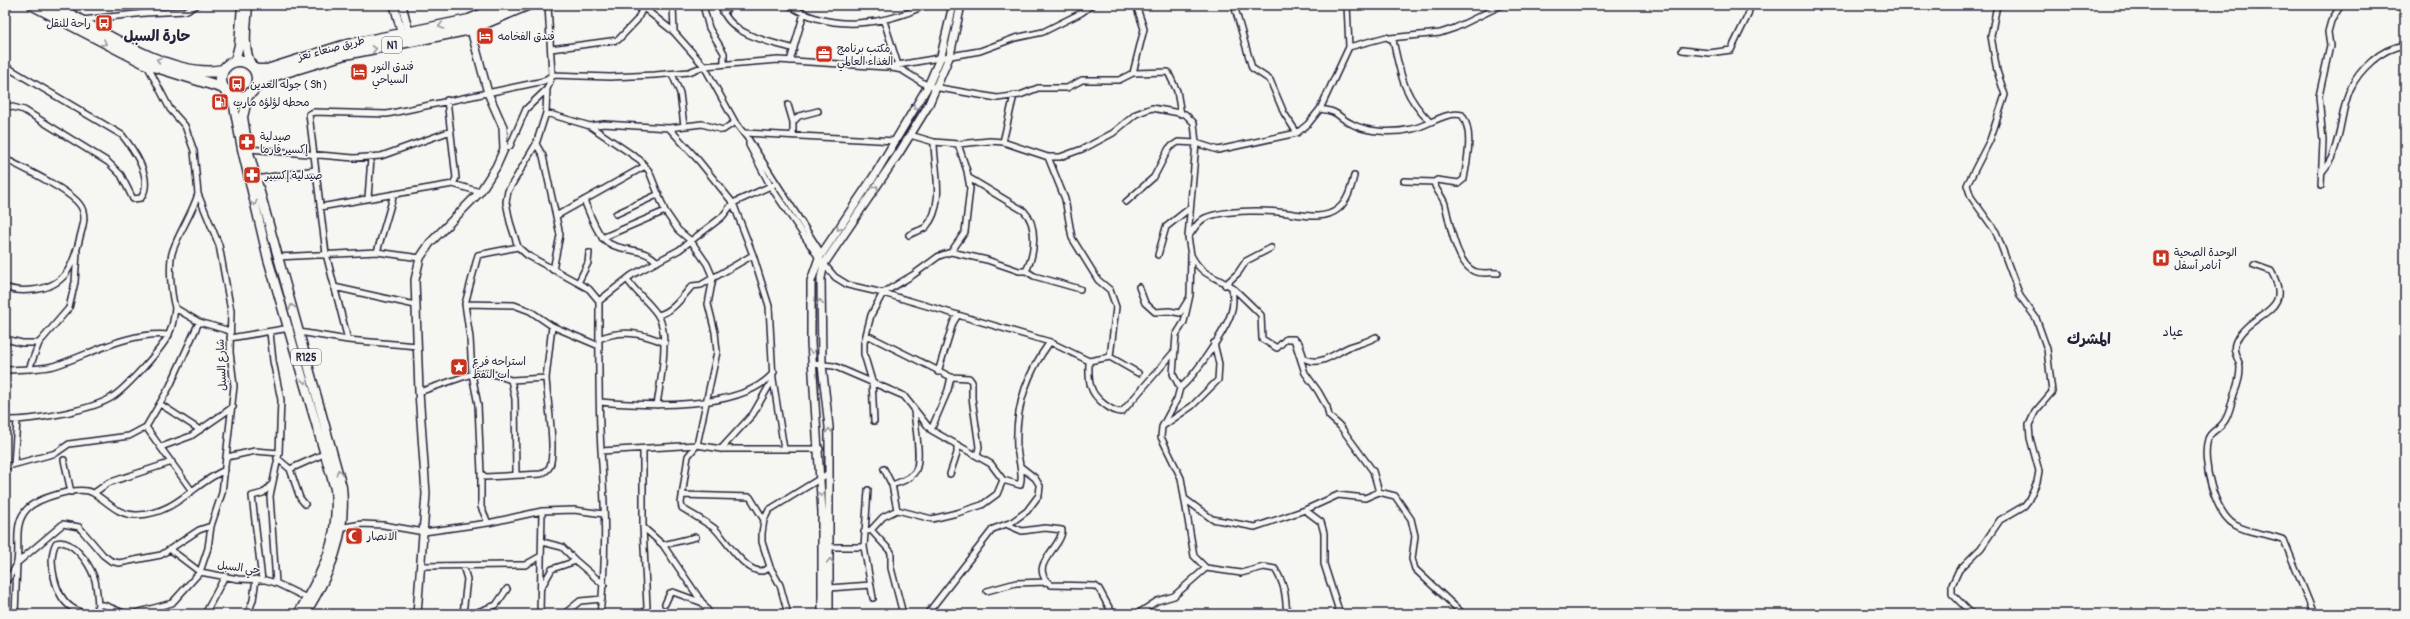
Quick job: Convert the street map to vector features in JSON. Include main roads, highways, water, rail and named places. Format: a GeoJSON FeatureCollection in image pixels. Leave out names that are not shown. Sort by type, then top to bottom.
{"type":"FeatureCollection","features":[{"type":"Feature","properties":{"kind":"highway"},"geometry":{"type":"LineString","coordinates":[[33,5],[147,64],[224,88],[232,96],[248,96],[257,84],[253,67],[243,61],[235,61],[224,70],[221,76],[224,88]]}},
{"type":"Feature","properties":{"kind":"highway"},"geometry":{"type":"LineString","coordinates":[[53,5],[115,39],[175,67],[209,73],[224,70]]}},
{"type":"Feature","properties":{"kind":"highway","name":"طريق صنعاء تعز"},"geometry":{"type":"LineString","coordinates":[[470,24],[504,5]]}},
{"type":"Feature","properties":{"kind":"highway","name":"طريق صنعاء تعز"},"geometry":{"type":"LineString","coordinates":[[257,84],[269,77],[346,54],[407,38],[470,24],[526,5]]}},
{"type":"Feature","properties":{"kind":"highway","name":"طريق صنعاء تعز"},"geometry":{"type":"LineString","coordinates":[[253,67],[267,70],[343,46],[407,38]]}},
{"type":"Feature","properties":{"kind":"main road"},"geometry":{"type":"LineString","coordinates":[[235,61],[239,45],[242,5]]}},
{"type":"Feature","properties":{"kind":"main road"},"geometry":{"type":"LineString","coordinates":[[248,5],[245,44],[246,55],[253,67]]}},
{"type":"Feature","properties":{"kind":"main road","name":"R125"},"geometry":{"type":"LineString","coordinates":[[232,96],[246,168],[266,252],[290,328],[326,453],[335,490],[339,528],[326,563],[298,614]]}},
{"type":"Feature","properties":{"kind":"main road","name":"R125"},"geometry":{"type":"LineString","coordinates":[[248,96],[243,117],[248,149],[339,474],[344,502],[332,566],[305,614]]}},
{"type":"Feature","properties":{"kind":"place","name":"راحة للنقل"},"geometry":{"type":"Point","coordinates":[104,23]}},
{"type":"Feature","properties":{"kind":"place","name":"فندق الفخامه"},"geometry":{"type":"Point","coordinates":[485,36]}},
{"type":"Feature","properties":{"kind":"place","name":"مكتب برنامج الغذاء العالمي"},"geometry":{"type":"Point","coordinates":[824,54]}},
{"type":"Feature","properties":{"kind":"place","name":"فندق النور السياحي"},"geometry":{"type":"Point","coordinates":[359,72]}},
{"type":"Feature","properties":{"kind":"place","name":"جوله العدين ( Sh )"},"geometry":{"type":"Point","coordinates":[237,84]}},
{"type":"Feature","properties":{"kind":"place","name":"محطه لؤلؤه مارب"},"geometry":{"type":"Point","coordinates":[220,102]}},
{"type":"Feature","properties":{"kind":"place","name":"صيدلية إكسير فارما"},"geometry":{"type":"Point","coordinates":[247,142]}},
{"type":"Feature","properties":{"kind":"place","name":"صيدلية إكسير"},"geometry":{"type":"Point","coordinates":[252,175]}},
{"type":"Feature","properties":{"kind":"place","name":"الوحدة الصحية أنامر أسفل"},"geometry":{"type":"Point","coordinates":[2161,258]}},
{"type":"Feature","properties":{"kind":"place","name":"استراحه فرع اب النفط"},"geometry":{"type":"Point","coordinates":[459,367]}},
{"type":"Feature","properties":{"kind":"place","name":"الانصار"},"geometry":{"type":"Point","coordinates":[354,536]}},
{"type":"Feature","properties":{"kind":"district","name":"حارة السبل"},"geometry":{"type":"Point","coordinates":[157,36]}},
{"type":"Feature","properties":{"kind":"district","name":"عياد"},"geometry":{"type":"Point","coordinates":[2173,331]}},
{"type":"Feature","properties":{"kind":"district","name":"المشرك"},"geometry":{"type":"Point","coordinates":[2089,339]}}]}
